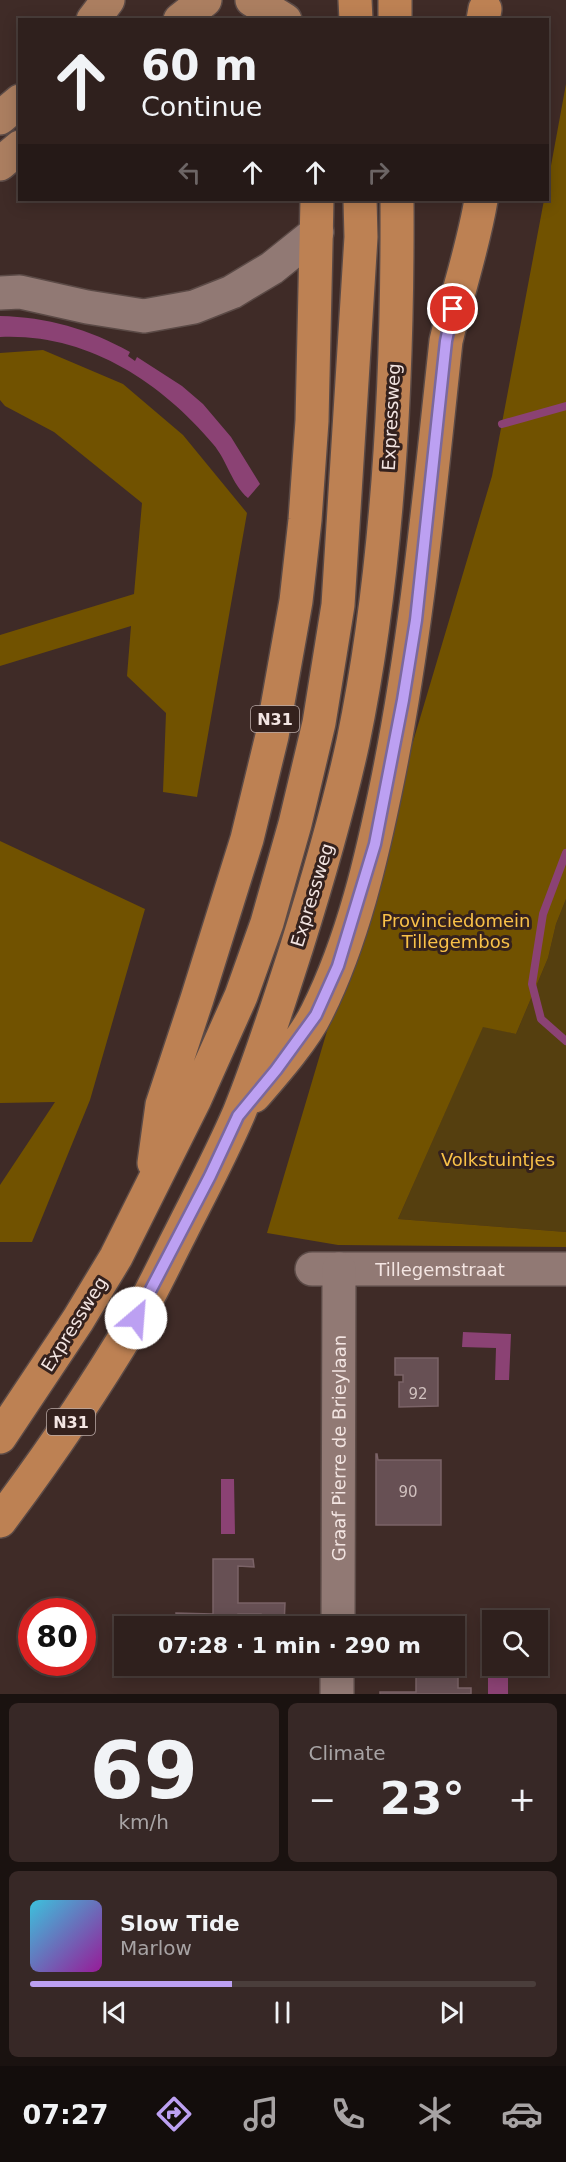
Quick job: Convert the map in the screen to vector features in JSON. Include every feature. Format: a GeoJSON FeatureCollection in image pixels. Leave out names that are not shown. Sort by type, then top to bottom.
{"type":"FeatureCollection","features":[{"type":"Feature","properties":{"kind":"highway"},"geometry":{"type":"LineString","coordinates":[[355,0],[356,18]]}},
{"type":"Feature","properties":{"kind":"highway"},"geometry":{"type":"LineString","coordinates":[[395,0],[395,18]]}},
{"type":"Feature","properties":{"kind":"highway","name":"N31"},"geometry":{"type":"LineString","coordinates":[[149,1192],[162,1105],[185,1039],[247,839],[272,736],[286,657],[298,578],[312,421],[317,201]]}},
{"type":"Feature","properties":{"kind":"highway","name":"Expressweg"},"geometry":{"type":"LineString","coordinates":[[0,1437],[116,1257],[195,1099],[245,985],[274,901],[319,723],[338,605],[360,248],[360,201]]}},
{"type":"Feature","properties":{"kind":"highway","name":"Expressweg"},"geometry":{"type":"LineString","coordinates":[[0,1521],[46,1460],[89,1396],[136,1318],[210,1176],[238,1116],[276,1010],[331,835],[353,740],[375,612],[389,461],[396,334],[397,201]]}},
{"type":"Feature","properties":{"kind":"highway","name":"N31"},"geometry":{"type":"LineString","coordinates":[[238,1116],[276,1070],[316,1015],[338,966],[375,844],[416,620],[446,341],[471,249],[481,201]]}},
{"type":"Feature","properties":{"kind":"main road"},"geometry":{"type":"LineString","coordinates":[[94,18],[108,0]]}},
{"type":"Feature","properties":{"kind":"main road"},"geometry":{"type":"LineString","coordinates":[[183,18],[206,0]]}},
{"type":"Feature","properties":{"kind":"main road"},"geometry":{"type":"LineString","coordinates":[[252,0],[282,18]]}},
{"type":"Feature","properties":{"kind":"main road"},"geometry":{"type":"LineString","coordinates":[[0,118],[18,103]]}},
{"type":"Feature","properties":{"kind":"main road"},"geometry":{"type":"LineString","coordinates":[[0,164],[18,149]]}},
{"type":"Feature","properties":{"kind":"street"},"geometry":{"type":"LineString","coordinates":[[0,292],[20,292],[87,307],[144,316],[194,307],[232,292],[272,268],[317,232]]}},
{"type":"Feature","properties":{"kind":"street","name":"Tillegemstraat"},"geometry":{"type":"LineString","coordinates":[[325,1269],[566,1269]]}},
{"type":"Feature","properties":{"kind":"street","name":"Graaf Pierre de Brieylaan"},"geometry":{"type":"LineString","coordinates":[[325,1269],[338,1616]]}},
{"type":"Feature","properties":{"kind":"street"},"geometry":{"type":"LineString","coordinates":[[337,1676],[337,1694]]}},
{"type":"Feature","properties":{"kind":"green space","name":"Provinciedomein Tillegembos"},"geometry":{"type":"Polygon","coordinates":[[[566,84],[566,899],[556,924],[548,958],[516,1034],[483,1027],[398,1219],[566,1232],[566,1247],[338,1245],[267,1233],[492,476],[544,201],[549,201],[549,177],[566,84]]]}},
{"type":"Feature","properties":{"kind":"green space"},"geometry":{"type":"Polygon","coordinates":[[[43,350],[123,384],[183,435],[247,513],[197,797],[163,792],[166,713],[127,676],[131,626],[0,666],[0,635],[134,594],[142,503],[54,432],[5,406],[0,400],[0,353],[43,350]]]}},
{"type":"Feature","properties":{"kind":"green space"},"geometry":{"type":"Polygon","coordinates":[[[0,841],[145,909],[90,1100],[32,1242],[0,1242],[0,1185],[55,1102],[0,1103],[0,841]]]}},
{"type":"Feature","properties":{"kind":"green space","name":"Volkstuintjes"},"geometry":{"type":"Polygon","coordinates":[[[566,899],[566,1232],[398,1219],[483,1026],[516,1034],[548,958],[556,924],[566,899]]]}},
{"type":"Feature","properties":{"kind":"shaded area"},"geometry":{"type":"Polygon","coordinates":[[[0,316],[34,319],[67,326],[99,337],[130,352],[128,356],[135,361],[137,357],[182,386],[203,404],[231,437],[260,484],[248,498],[242,493],[213,444],[192,421],[145,381],[91,352],[62,343],[32,338],[0,337],[0,316]]]}},
{"type":"Feature","properties":{"kind":"shaded area"},"geometry":{"type":"Polygon","coordinates":[[[463,1332],[511,1334],[509,1380],[495,1380],[496,1348],[462,1347],[463,1332]]]}},
{"type":"Feature","properties":{"kind":"shaded area"},"geometry":{"type":"Polygon","coordinates":[[[221,1479],[234,1479],[235,1534],[221,1534],[221,1479]]]}},
{"type":"Feature","properties":{"kind":"shaded area"},"geometry":{"type":"Polygon","coordinates":[[[488,1676],[508,1676],[508,1694],[488,1694],[488,1676]]]}},
{"type":"Feature","properties":{"kind":"building"},"geometry":{"type":"Polygon","coordinates":[[[395,1358],[438,1358],[438,1406],[399,1407],[399,1382],[403,1382],[403,1375],[395,1375],[395,1358]]]}},
{"type":"Feature","properties":{"kind":"building"},"geometry":{"type":"Polygon","coordinates":[[[376,1454],[378,1460],[441,1460],[441,1525],[376,1525],[376,1454]]]}},
{"type":"Feature","properties":{"kind":"building"},"geometry":{"type":"Polygon","coordinates":[[[213,1559],[253,1559],[254,1567],[238,1566],[238,1603],[285,1603],[284,1616],[238,1614],[238,1616],[176,1616],[176,1613],[213,1614],[213,1559]]]}},
{"type":"Feature","properties":{"kind":"building"},"geometry":{"type":"Polygon","coordinates":[[[416,1676],[458,1676],[458,1688],[471,1688],[471,1694],[380,1694],[380,1692],[416,1692],[416,1676]]]}},
{"type":"Feature","properties":{"kind":"waterway"},"geometry":{"type":"LineString","coordinates":[[502,424],[566,406]]}},
{"type":"Feature","properties":{"kind":"waterway"},"geometry":{"type":"LineString","coordinates":[[566,853],[543,914],[532,984],[541,1019],[566,1041]]}},
{"type":"Feature","properties":{"kind":"route"},"geometry":{"type":"LineString","coordinates":[[136,1318],[210,1176],[238,1116],[276,1070],[316,1015],[338,966],[375,844],[403,700],[416,620],[446,341],[453,309]]}}]}
